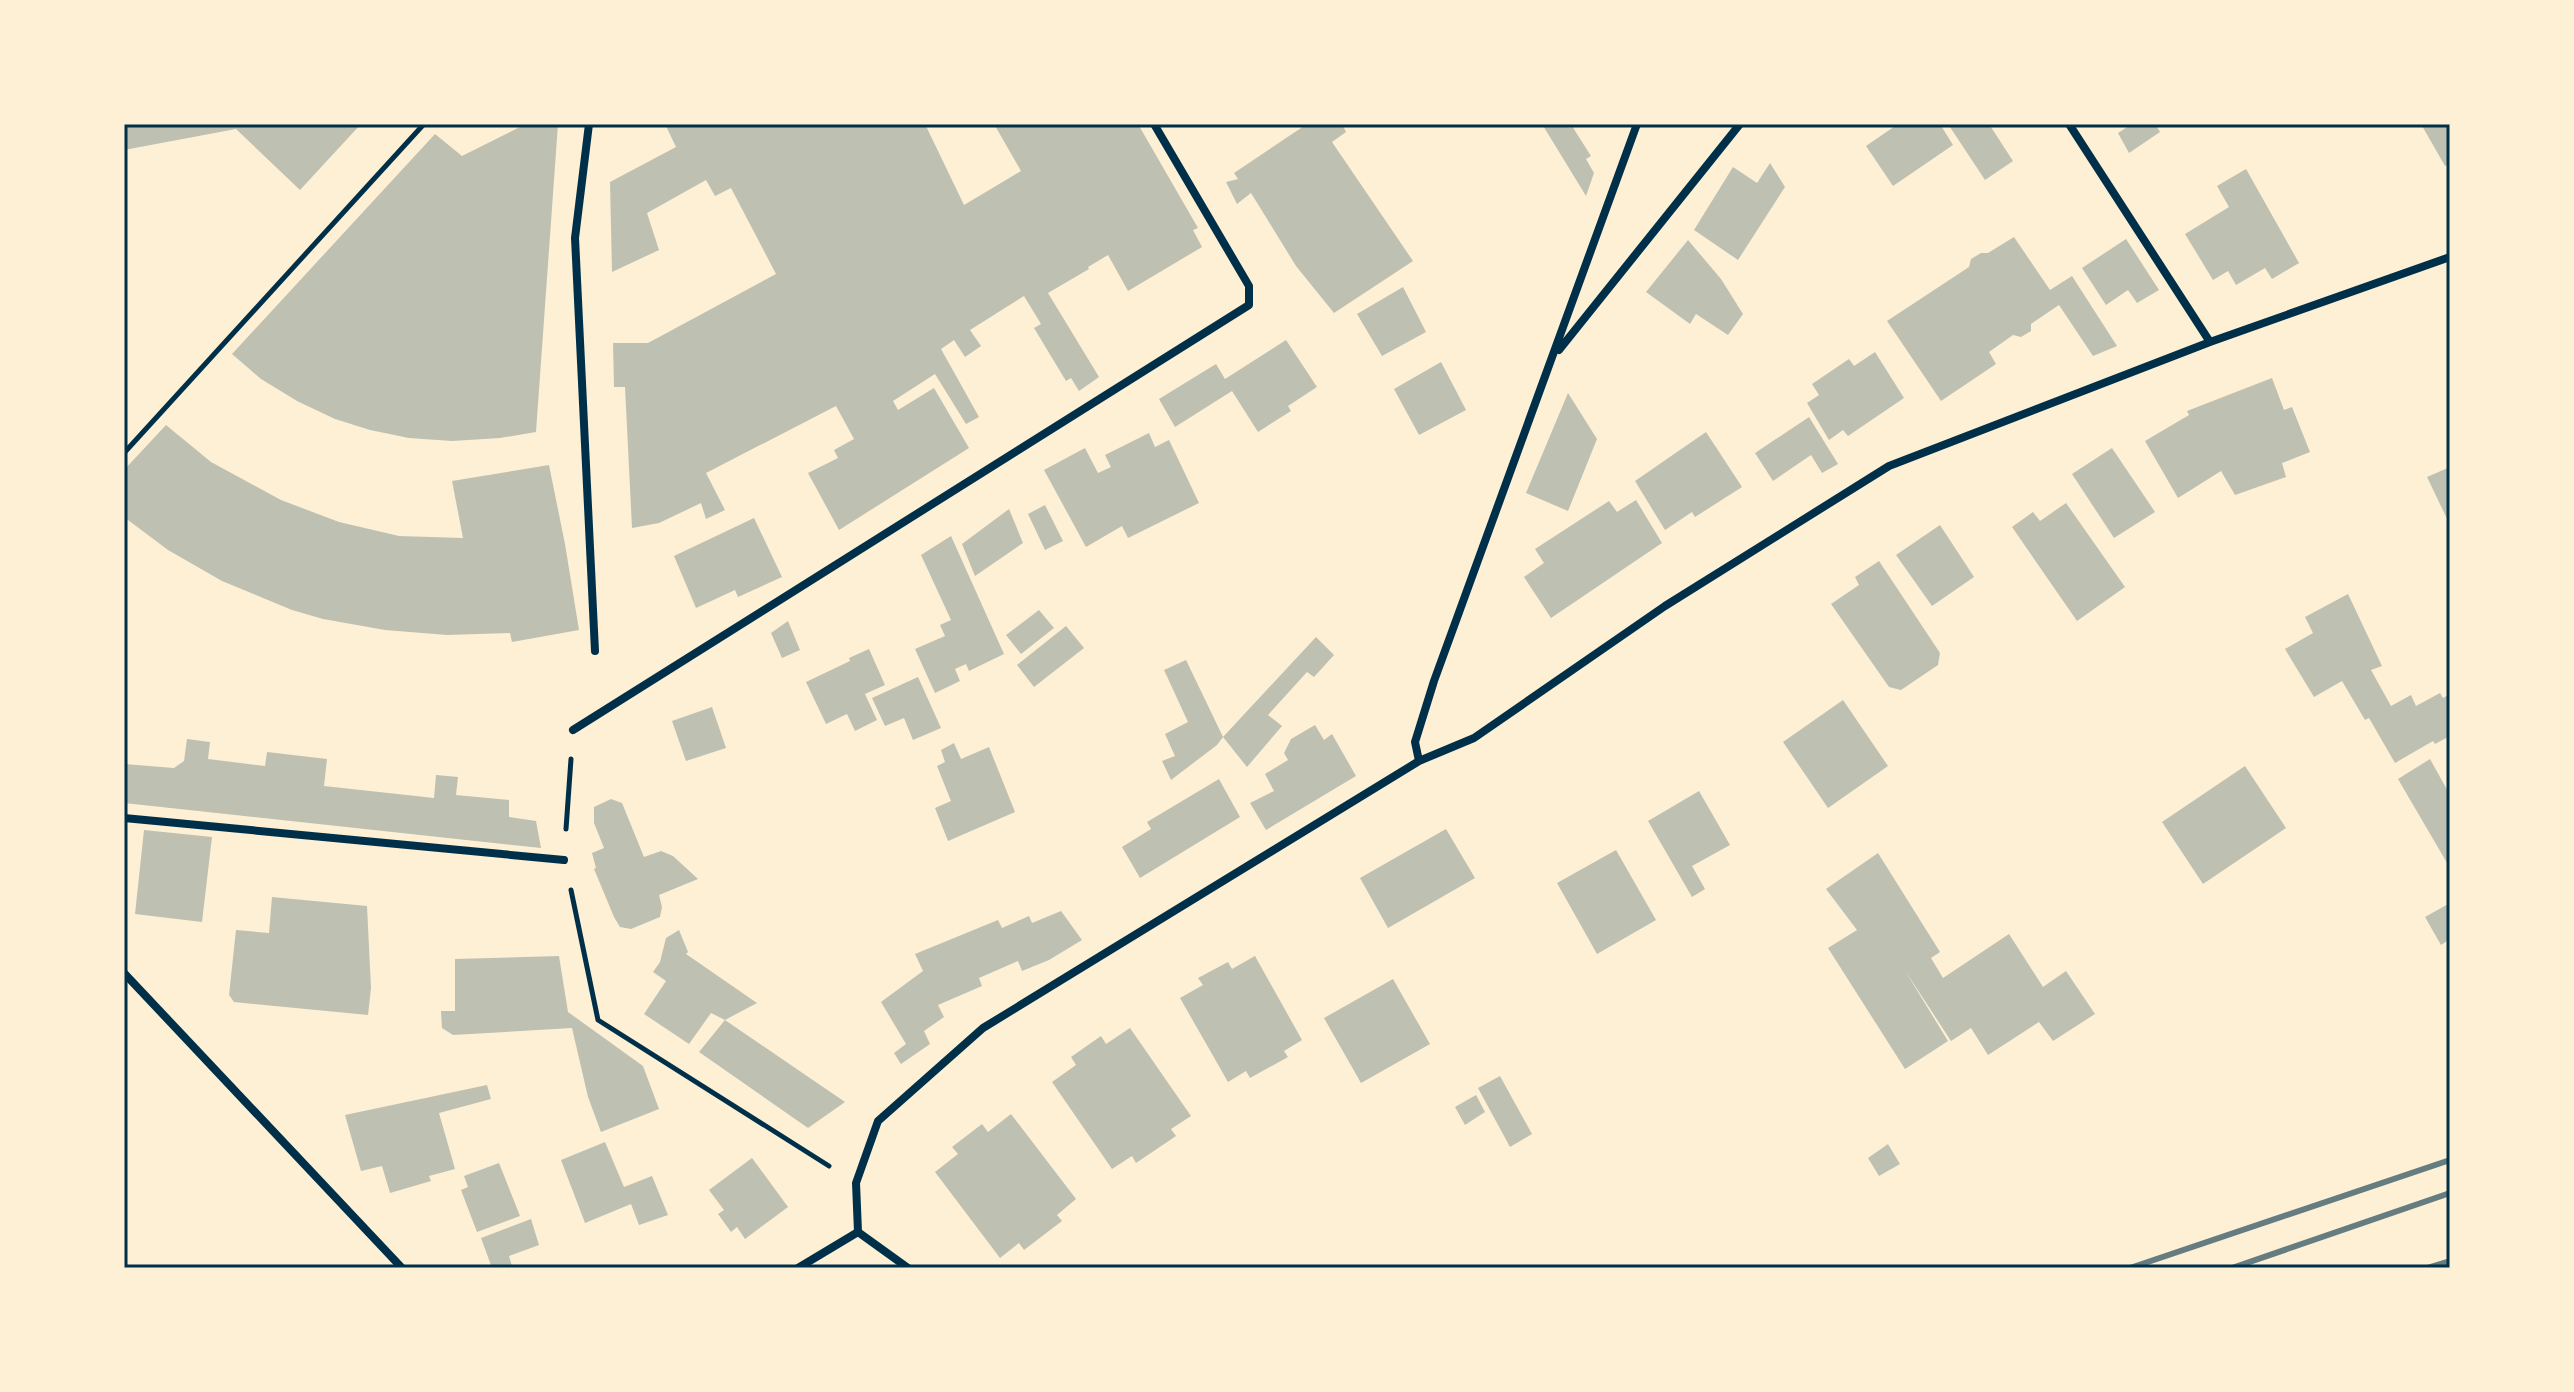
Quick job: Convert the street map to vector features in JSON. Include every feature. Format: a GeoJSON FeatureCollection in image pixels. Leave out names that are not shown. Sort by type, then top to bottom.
{"type":"FeatureCollection","features":[{"type":"Feature","properties":{"kind":"street"},"geometry":{"type":"LineString","coordinates":[[589,124],[575,238],[595,651]]}},
{"type":"Feature","properties":{"kind":"street"},"geometry":{"type":"LineString","coordinates":[[573,730],[1249,305],[1249,286],[1154,124]]}},
{"type":"Feature","properties":{"kind":"street"},"geometry":{"type":"LineString","coordinates":[[1419,761],[1415,742],[1434,681],[1637,124]]}},
{"type":"Feature","properties":{"kind":"street"},"geometry":{"type":"LineString","coordinates":[[1554,357],[1740,124]]}},
{"type":"Feature","properties":{"kind":"street"},"geometry":{"type":"LineString","coordinates":[[2069,124],[2210,342]]}},
{"type":"Feature","properties":{"kind":"street"},"geometry":{"type":"LineString","coordinates":[[858,1232],[856,1183],[878,1121],[983,1028],[1419,761],[1474,738],[1665,606],[1889,466],[2210,342],[2450,257]]}},
{"type":"Feature","properties":{"kind":"street"},"geometry":{"type":"LineString","coordinates":[[124,818],[564,860]]}},
{"type":"Feature","properties":{"kind":"street"},"geometry":{"type":"LineString","coordinates":[[124,973],[402,1268]]}},
{"type":"Feature","properties":{"kind":"street"},"geometry":{"type":"LineString","coordinates":[[798,1268],[858,1232]]}},
{"type":"Feature","properties":{"kind":"street"},"geometry":{"type":"LineString","coordinates":[[858,1232],[908,1268]]}},
{"type":"Feature","properties":{"kind":"path"},"geometry":{"type":"LineString","coordinates":[[124,453],[424,124]]}},
{"type":"Feature","properties":{"kind":"path"},"geometry":{"type":"LineString","coordinates":[[573,730],[564,860],[598,1020],[856,1183]]}},
{"type":"Feature","properties":{"kind":"building"},"geometry":{"type":"Polygon","coordinates":[[[124,124],[361,124],[300,190],[236,129],[124,150],[124,124]]]}},
{"type":"Feature","properties":{"kind":"building"},"geometry":{"type":"Polygon","coordinates":[[[526,124],[558,124],[536,432],[452,441],[409,438],[370,430],[335,419],[297,401],[261,379],[232,354],[435,134],[462,156],[526,124]]]}},
{"type":"Feature","properties":{"kind":"building"},"geometry":{"type":"Polygon","coordinates":[[[665,124],[925,124],[964,205],[1021,171],[994,124],[1138,124],[1198,228],[1193,230],[1202,247],[1128,291],[1108,255],[1048,293],[1099,377],[1079,391],[1071,378],[1066,381],[1034,328],[1041,324],[1024,296],[970,330],[981,346],[965,357],[954,340],[941,349],[979,417],[966,424],[935,374],[893,401],[898,410],[934,388],[969,448],[839,530],[808,473],[838,458],[834,450],[854,439],[836,406],[706,473],[725,510],[706,519],[701,503],[659,523],[632,528],[625,387],[614,387],[613,343],[648,343],[776,274],[731,188],[715,196],[706,180],[647,213],[659,250],[612,272],[610,182],[676,147],[665,124]]]}},
{"type":"Feature","properties":{"kind":"building"},"geometry":{"type":"Polygon","coordinates":[[[1307,124],[1342,124],[1346,132],[1332,142],[1413,261],[1334,313],[1296,266],[1251,193],[1237,204],[1226,182],[1238,179],[1234,173],[1307,124]]]}},
{"type":"Feature","properties":{"kind":"building"},"geometry":{"type":"Polygon","coordinates":[[[1542,124],[1572,126],[1591,156],[1586,159],[1594,173],[1586,196],[1542,124]]]}},
{"type":"Feature","properties":{"kind":"building"},"geometry":{"type":"Polygon","coordinates":[[[1898,124],[1940,124],[1953,145],[1893,186],[1866,146],[1898,124]]]}},
{"type":"Feature","properties":{"kind":"building"},"geometry":{"type":"Polygon","coordinates":[[[1948,124],[1989,124],[2013,161],[1985,180],[1948,124]]]}},
{"type":"Feature","properties":{"kind":"building"},"geometry":{"type":"Polygon","coordinates":[[[2132,124],[2155,124],[2160,132],[2129,153],[2118,133],[2132,124]]]}},
{"type":"Feature","properties":{"kind":"building"},"geometry":{"type":"Polygon","coordinates":[[[2421,124],[2450,124],[2450,164],[2445,166],[2421,124]]]}},
{"type":"Feature","properties":{"kind":"building"},"geometry":{"type":"Polygon","coordinates":[[[1770,163],[1785,187],[1738,260],[1694,230],[1733,167],[1757,183],[1770,163]]]}},
{"type":"Feature","properties":{"kind":"building"},"geometry":{"type":"Polygon","coordinates":[[[2246,169],[2299,263],[2272,279],[2265,268],[2236,285],[2228,271],[2213,280],[2185,234],[2229,207],[2217,186],[2246,169]]]}},
{"type":"Feature","properties":{"kind":"building"},"geometry":{"type":"Polygon","coordinates":[[[2014,237],[2050,290],[2072,276],[2117,346],[2093,356],[2059,305],[2031,324],[2031,331],[2021,337],[2013,335],[1989,352],[1996,364],[1941,401],[1887,321],[1969,267],[1971,259],[1988,253],[2014,237]]]}},
{"type":"Feature","properties":{"kind":"building"},"geometry":{"type":"Polygon","coordinates":[[[2126,239],[2159,290],[2137,303],[2128,290],[2106,305],[2082,268],[2126,239]]]}},
{"type":"Feature","properties":{"kind":"building"},"geometry":{"type":"Polygon","coordinates":[[[1688,240],[1721,279],[1743,314],[1728,335],[1696,314],[1690,324],[1646,292],[1688,240]]]}},
{"type":"Feature","properties":{"kind":"building"},"geometry":{"type":"Polygon","coordinates":[[[1403,287],[1426,332],[1382,356],[1357,314],[1403,287]]]}},
{"type":"Feature","properties":{"kind":"building"},"geometry":{"type":"Polygon","coordinates":[[[1286,340],[1317,387],[1288,406],[1291,411],[1258,432],[1232,391],[1175,427],[1159,399],[1216,364],[1225,379],[1286,340]]]}},
{"type":"Feature","properties":{"kind":"building"},"geometry":{"type":"Polygon","coordinates":[[[1875,352],[1904,398],[1848,436],[1843,430],[1829,440],[1807,403],[1819,395],[1812,384],[1849,359],[1854,366],[1875,352]]]}},
{"type":"Feature","properties":{"kind":"building"},"geometry":{"type":"Polygon","coordinates":[[[1441,362],[1466,410],[1419,435],[1394,389],[1441,362]]]}},
{"type":"Feature","properties":{"kind":"building"},"geometry":{"type":"Polygon","coordinates":[[[2272,378],[2284,410],[2292,407],[2310,452],[2282,463],[2286,477],[2235,495],[2221,471],[2178,498],[2145,441],[2189,415],[2187,411],[2272,378]]]}},
{"type":"Feature","properties":{"kind":"building"},"geometry":{"type":"Polygon","coordinates":[[[1568,393],[1597,439],[1568,511],[1526,493],[1568,393]]]}},
{"type":"Feature","properties":{"kind":"building"},"geometry":{"type":"Polygon","coordinates":[[[1809,417],[1838,464],[1822,473],[1811,455],[1773,481],[1755,453],[1809,417]]]}},
{"type":"Feature","properties":{"kind":"building"},"geometry":{"type":"Polygon","coordinates":[[[166,425],[211,462],[281,500],[339,522],[399,536],[463,538],[452,481],[549,465],[579,630],[512,642],[510,633],[447,635],[385,630],[292,610],[222,581],[168,550],[124,517],[124,470],[166,425]]]}},
{"type":"Feature","properties":{"kind":"building"},"geometry":{"type":"Polygon","coordinates":[[[1706,432],[1742,487],[1695,517],[1692,512],[1665,530],[1635,481],[1706,432]]]}},
{"type":"Feature","properties":{"kind":"building"},"geometry":{"type":"Polygon","coordinates":[[[1149,433],[1155,447],[1169,440],[1199,503],[1128,538],[1122,526],[1086,547],[1044,470],[1085,448],[1098,473],[1111,467],[1105,455],[1149,433]]]}},
{"type":"Feature","properties":{"kind":"building"},"geometry":{"type":"Polygon","coordinates":[[[2112,448],[2155,512],[2114,538],[2072,474],[2112,448]]]}},
{"type":"Feature","properties":{"kind":"building"},"geometry":{"type":"Polygon","coordinates":[[[2450,467],[2450,525],[2427,477],[2450,467]]]}},
{"type":"Feature","properties":{"kind":"building"},"geometry":{"type":"Polygon","coordinates":[[[1636,500],[1662,543],[1551,618],[1524,577],[1544,563],[1535,549],[1609,501],[1617,512],[1636,500]]]}},
{"type":"Feature","properties":{"kind":"building"},"geometry":{"type":"Polygon","coordinates":[[[2066,503],[2125,587],[2077,621],[2012,527],[2033,512],[2040,521],[2066,503]]]}},
{"type":"Feature","properties":{"kind":"building"},"geometry":{"type":"Polygon","coordinates":[[[1045,505],[1063,541],[1045,550],[1028,514],[1045,505]]]}},
{"type":"Feature","properties":{"kind":"building"},"geometry":{"type":"Polygon","coordinates":[[[1009,509],[1023,543],[975,576],[962,544],[1009,509]]]}},
{"type":"Feature","properties":{"kind":"building"},"geometry":{"type":"Polygon","coordinates":[[[754,518],[782,577],[738,597],[735,590],[696,608],[674,556],[754,518]]]}},
{"type":"Feature","properties":{"kind":"building"},"geometry":{"type":"Polygon","coordinates":[[[1940,525],[1974,577],[1932,606],[1896,555],[1940,525]]]}},
{"type":"Feature","properties":{"kind":"building"},"geometry":{"type":"Polygon","coordinates":[[[951,536],[1004,654],[969,671],[966,664],[955,669],[960,681],[935,693],[915,649],[945,636],[940,625],[951,620],[921,555],[951,536]]]}},
{"type":"Feature","properties":{"kind":"building"},"geometry":{"type":"Polygon","coordinates":[[[1879,561],[1940,653],[1938,665],[1901,690],[1889,687],[1831,604],[1859,585],[1855,577],[1879,561]]]}},
{"type":"Feature","properties":{"kind":"building"},"geometry":{"type":"Polygon","coordinates":[[[2348,594],[2382,666],[2371,670],[2391,706],[2411,695],[2416,706],[2440,693],[2443,698],[2450,694],[2450,736],[2435,744],[2433,741],[2395,763],[2369,718],[2365,720],[2342,681],[2314,697],[2285,649],[2313,633],[2305,617],[2348,594]]]}},
{"type":"Feature","properties":{"kind":"building"},"geometry":{"type":"Polygon","coordinates":[[[1039,610],[1054,628],[1021,654],[1006,635],[1039,610]]]}},
{"type":"Feature","properties":{"kind":"building"},"geometry":{"type":"Polygon","coordinates":[[[788,621],[800,650],[782,658],[771,633],[788,621]]]}},
{"type":"Feature","properties":{"kind":"building"},"geometry":{"type":"Polygon","coordinates":[[[1066,626],[1084,648],[1034,687],[1017,665],[1066,626]]]}},
{"type":"Feature","properties":{"kind":"building"},"geometry":{"type":"Polygon","coordinates":[[[1316,637],[1334,655],[1314,677],[1307,672],[1268,715],[1282,726],[1247,767],[1223,737],[1316,637]]]}},
{"type":"Feature","properties":{"kind":"building"},"geometry":{"type":"Polygon","coordinates":[[[869,649],[885,685],[865,694],[877,720],[855,731],[847,714],[826,724],[806,682],[869,649]]]}},
{"type":"Feature","properties":{"kind":"building"},"geometry":{"type":"Polygon","coordinates":[[[1186,660],[1223,737],[1171,780],[1162,761],[1175,756],[1165,734],[1188,722],[1164,670],[1186,660]]]}},
{"type":"Feature","properties":{"kind":"building"},"geometry":{"type":"Polygon","coordinates":[[[918,677],[941,728],[913,740],[904,718],[885,726],[872,698],[918,677]]]}},
{"type":"Feature","properties":{"kind":"building"},"geometry":{"type":"Polygon","coordinates":[[[1843,700],[1888,766],[1828,808],[1783,742],[1843,700]]]}},
{"type":"Feature","properties":{"kind":"building"},"geometry":{"type":"Polygon","coordinates":[[[712,707],[726,748],[686,761],[672,721],[712,707]]]}},
{"type":"Feature","properties":{"kind":"building"},"geometry":{"type":"Polygon","coordinates":[[[1315,725],[1324,740],[1332,734],[1356,776],[1266,830],[1250,803],[1274,791],[1265,774],[1288,760],[1284,753],[1291,739],[1315,725]]]}},
{"type":"Feature","properties":{"kind":"building"},"geometry":{"type":"Polygon","coordinates":[[[187,739],[210,742],[208,759],[265,766],[267,752],[327,759],[324,786],[434,798],[436,775],[458,777],[456,795],[509,800],[509,817],[536,821],[541,848],[124,803],[124,764],[174,768],[184,761],[187,739]]]}},
{"type":"Feature","properties":{"kind":"building"},"geometry":{"type":"Polygon","coordinates":[[[954,743],[961,759],[989,747],[1015,812],[948,841],[935,808],[951,801],[937,766],[945,762],[941,750],[954,743]]]}},
{"type":"Feature","properties":{"kind":"building"},"geometry":{"type":"Polygon","coordinates":[[[2430,759],[2450,795],[2450,868],[2398,779],[2430,759]]]}},
{"type":"Feature","properties":{"kind":"building"},"geometry":{"type":"Polygon","coordinates":[[[2245,766],[2286,828],[2203,884],[2162,822],[2245,766]]]}},
{"type":"Feature","properties":{"kind":"building"},"geometry":{"type":"Polygon","coordinates":[[[1219,779],[1240,817],[1140,878],[1122,847],[1151,829],[1147,822],[1219,779]]]}},
{"type":"Feature","properties":{"kind":"building"},"geometry":{"type":"Polygon","coordinates":[[[1699,791],[1730,845],[1692,866],[1705,889],[1692,897],[1648,821],[1699,791]]]}},
{"type":"Feature","properties":{"kind":"building"},"geometry":{"type":"Polygon","coordinates":[[[611,799],[622,803],[644,857],[661,851],[673,856],[698,879],[659,895],[662,907],[660,917],[631,929],[620,927],[594,869],[592,853],[604,848],[594,823],[594,807],[611,799]]]}},
{"type":"Feature","properties":{"kind":"building"},"geometry":{"type":"Polygon","coordinates":[[[1446,829],[1475,878],[1388,928],[1360,878],[1446,829]]]}},
{"type":"Feature","properties":{"kind":"building"},"geometry":{"type":"Polygon","coordinates":[[[144,830],[212,837],[202,922],[135,914],[144,830]]]}},
{"type":"Feature","properties":{"kind":"building"},"geometry":{"type":"Polygon","coordinates":[[[1616,850],[1656,920],[1597,954],[1557,883],[1616,850]]]}},
{"type":"Feature","properties":{"kind":"building"},"geometry":{"type":"Polygon","coordinates":[[[1878,853],[1940,952],[1931,958],[1943,978],[2009,934],[2043,987],[2066,971],[2095,1014],[2053,1041],[2039,1022],[1988,1055],[1971,1028],[1951,1041],[1904,969],[1948,1041],[1905,1069],[1828,948],[1857,930],[1826,889],[1878,853]]]}},
{"type":"Feature","properties":{"kind":"building"},"geometry":{"type":"Polygon","coordinates":[[[272,897],[367,906],[371,988],[368,1015],[234,1002],[229,995],[236,930],[269,933],[272,897]]]}},
{"type":"Feature","properties":{"kind":"building"},"geometry":{"type":"Polygon","coordinates":[[[2450,903],[2450,939],[2441,945],[2425,917],[2450,903]]]}},
{"type":"Feature","properties":{"kind":"building"},"geometry":{"type":"Polygon","coordinates":[[[1061,911],[1082,940],[1049,960],[1022,971],[1018,961],[979,978],[982,986],[938,1005],[944,1017],[924,1031],[930,1044],[901,1064],[894,1053],[906,1044],[881,1002],[923,971],[915,954],[998,920],[1002,928],[1029,916],[1032,923],[1061,911]]]}},
{"type":"Feature","properties":{"kind":"building"},"geometry":{"type":"Polygon","coordinates":[[[679,930],[688,952],[686,954],[757,1003],[725,1020],[711,1013],[689,1044],[644,1014],[666,981],[653,972],[660,962],[666,938],[679,930]]]}},
{"type":"Feature","properties":{"kind":"building"},"geometry":{"type":"Polygon","coordinates":[[[559,956],[568,1012],[643,1066],[659,1109],[601,1132],[588,1097],[572,1028],[453,1035],[442,1028],[441,1011],[455,1011],[455,959],[559,956]]]}},
{"type":"Feature","properties":{"kind":"building"},"geometry":{"type":"Polygon","coordinates":[[[1255,956],[1302,1040],[1284,1051],[1288,1057],[1250,1078],[1246,1071],[1228,1082],[1180,998],[1203,985],[1198,978],[1228,962],[1232,969],[1255,956]]]}},
{"type":"Feature","properties":{"kind":"building"},"geometry":{"type":"Polygon","coordinates":[[[1393,979],[1430,1044],[1361,1083],[1324,1018],[1393,979]]]}},
{"type":"Feature","properties":{"kind":"building"},"geometry":{"type":"Polygon","coordinates":[[[725,1020],[845,1102],[808,1128],[699,1052],[725,1020]]]}},
{"type":"Feature","properties":{"kind":"building"},"geometry":{"type":"Polygon","coordinates":[[[1130,1028],[1191,1116],[1171,1129],[1176,1136],[1136,1163],[1132,1156],[1112,1169],[1052,1082],[1076,1065],[1071,1057],[1101,1036],[1106,1044],[1130,1028]]]}},
{"type":"Feature","properties":{"kind":"building"},"geometry":{"type":"Polygon","coordinates":[[[1500,1076],[1532,1134],[1510,1147],[1478,1088],[1500,1076]]]}},
{"type":"Feature","properties":{"kind":"building"},"geometry":{"type":"Polygon","coordinates":[[[487,1085],[491,1099],[439,1113],[455,1169],[429,1176],[431,1181],[390,1193],[382,1166],[361,1171],[345,1115],[487,1085]]]}},
{"type":"Feature","properties":{"kind":"building"},"geometry":{"type":"Polygon","coordinates":[[[1476,1095],[1485,1112],[1465,1125],[1455,1107],[1476,1095]]]}},
{"type":"Feature","properties":{"kind":"building"},"geometry":{"type":"Polygon","coordinates":[[[1011,1114],[1076,1199],[1057,1215],[1062,1221],[1024,1250],[1019,1243],[1000,1258],[935,1172],[958,1154],[952,1147],[982,1124],[988,1132],[1011,1114]]]}},
{"type":"Feature","properties":{"kind":"building"},"geometry":{"type":"Polygon","coordinates":[[[605,1142],[624,1187],[652,1176],[668,1215],[639,1225],[631,1204],[585,1223],[561,1160],[605,1142]]]}},
{"type":"Feature","properties":{"kind":"building"},"geometry":{"type":"Polygon","coordinates":[[[1888,1144],[1900,1164],[1879,1176],[1868,1158],[1888,1144]]]}},
{"type":"Feature","properties":{"kind":"building"},"geometry":{"type":"Polygon","coordinates":[[[752,1158],[788,1207],[745,1239],[737,1227],[731,1232],[718,1214],[724,1210],[709,1190],[752,1158]]]}},
{"type":"Feature","properties":{"kind":"building"},"geometry":{"type":"Polygon","coordinates":[[[499,1163],[520,1216],[477,1232],[461,1190],[468,1187],[464,1176],[499,1163]]]}},
{"type":"Feature","properties":{"kind":"building"},"geometry":{"type":"Polygon","coordinates":[[[531,1219],[539,1245],[509,1256],[512,1266],[492,1268],[481,1238],[531,1219]]]}},
{"type":"Feature","properties":{"kind":"railway"},"geometry":{"type":"LineString","coordinates":[[2130,1268],[2450,1160]]}},
{"type":"Feature","properties":{"kind":"railway"},"geometry":{"type":"LineString","coordinates":[[2232,1268],[2450,1193]]}},
{"type":"Feature","properties":{"kind":"railway"},"geometry":{"type":"LineString","coordinates":[[2427,1268],[2450,1261]]}}]}
